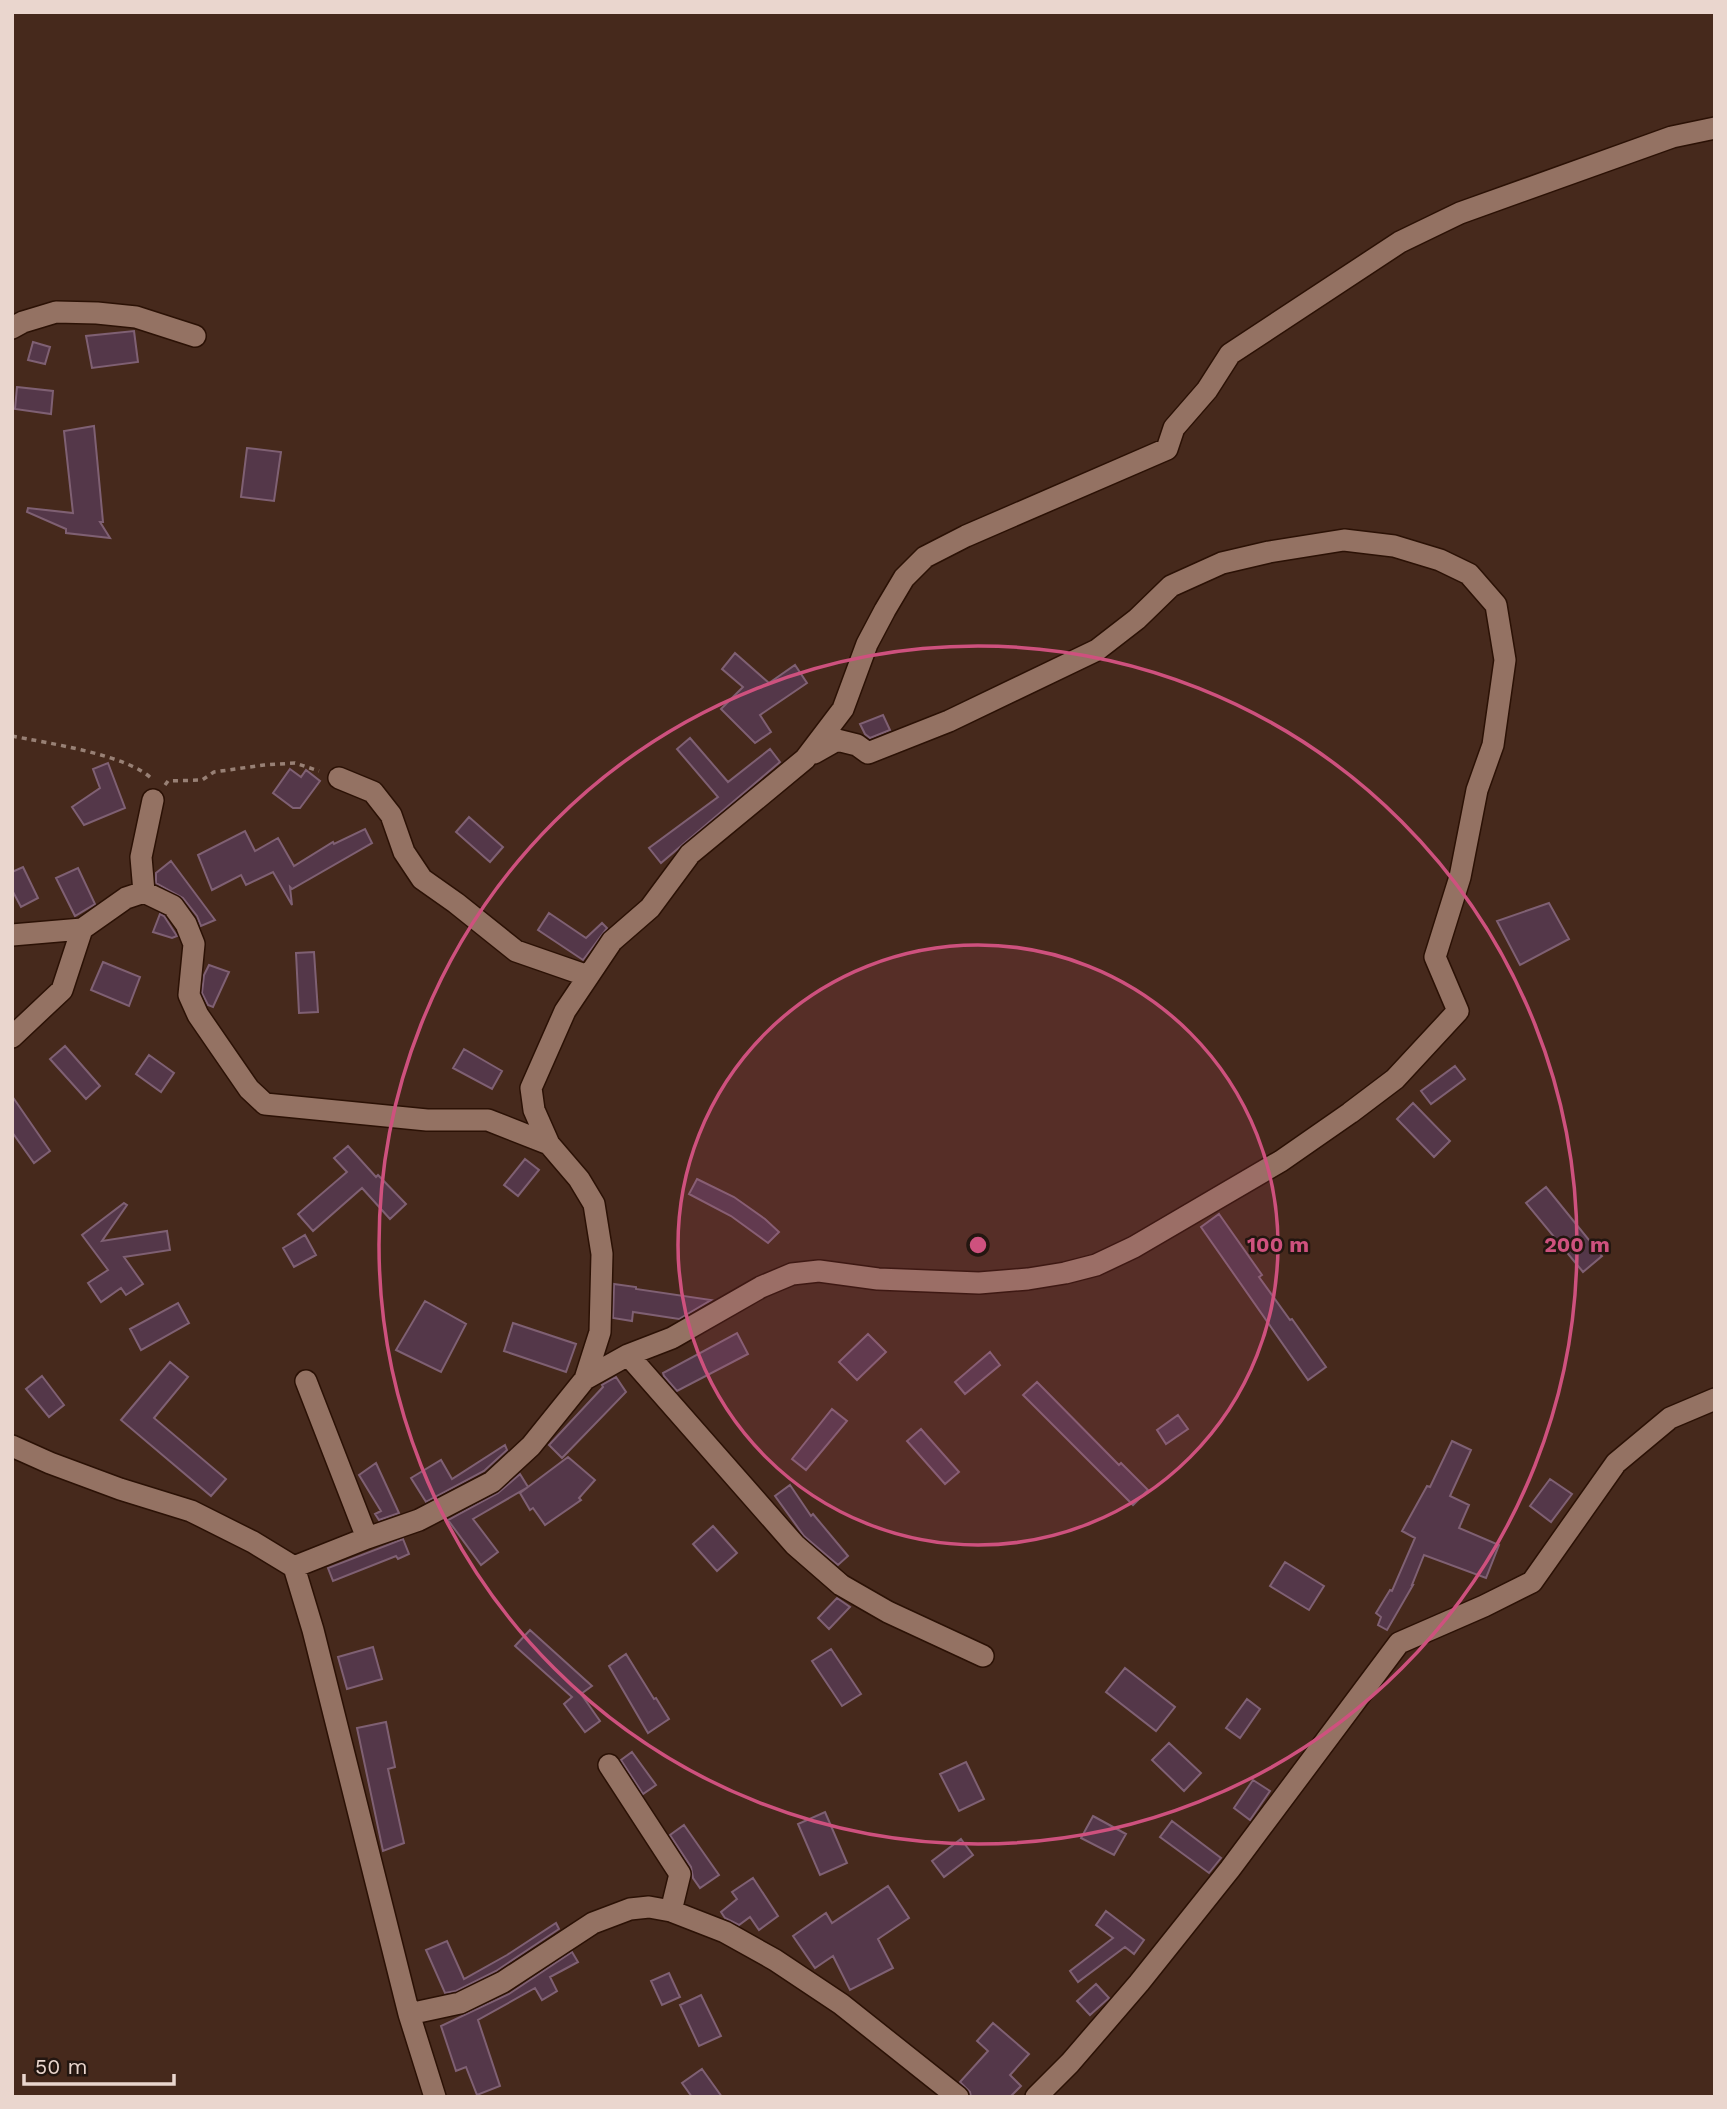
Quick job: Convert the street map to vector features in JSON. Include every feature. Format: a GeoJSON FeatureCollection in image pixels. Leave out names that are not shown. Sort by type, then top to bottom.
{"type":"FeatureCollection","features":[{"type":"Feature","properties":{"kind":"street"},"geometry":{"type":"LineString","coordinates":[[805,759],[843,709],[867,644],[904,578],[925,557],[966,536],[1167,449],[1174,428],[1207,390],[1230,354],[1400,242],[1460,213],[1672,137],[1715,128]]}},
{"type":"Feature","properties":{"kind":"street"},"geometry":{"type":"LineString","coordinates":[[12,328],[56,312],[97,313],[136,317],[195,336]]}},
{"type":"Feature","properties":{"kind":"street"},"geometry":{"type":"LineString","coordinates":[[294,1567],[419,1520],[492,1482],[531,1446],[585,1380],[628,1355],[673,1338],[761,1287],[792,1274],[819,1270],[878,1279],[979,1283],[1028,1279],[1096,1265],[1134,1247],[1281,1161],[1395,1079],[1458,1012],[1435,957],[1460,877],[1477,790],[1493,745],[1504,660],[1496,605],[1469,574],[1440,560],[1394,546],[1344,540],[1269,552],[1222,563],[1171,586],[1137,619],[1097,650],[949,721],[868,753],[857,745],[837,740],[805,759],[690,854],[650,908],[612,941],[588,976],[565,1011],[531,1088],[534,1110],[549,1144],[579,1179],[594,1204],[602,1254],[600,1332],[585,1380]]}},
{"type":"Feature","properties":{"kind":"street"},"geometry":{"type":"LineString","coordinates":[[339,778],[373,792],[391,815],[404,852],[422,879],[516,951],[588,976]]}},
{"type":"Feature","properties":{"kind":"street"},"geometry":{"type":"LineString","coordinates":[[144,892],[141,858],[153,800]]}},
{"type":"Feature","properties":{"kind":"street"},"geometry":{"type":"LineString","coordinates":[[12,935],[82,929],[125,898],[144,892],[173,906],[187,924],[194,944],[189,995],[198,1014],[249,1089],[265,1104],[427,1120],[488,1120],[549,1144]]}},
{"type":"Feature","properties":{"kind":"street"},"geometry":{"type":"LineString","coordinates":[[12,1037],[62,990],[82,929]]}},
{"type":"Feature","properties":{"kind":"street"},"geometry":{"type":"LineString","coordinates":[[628,1355],[795,1545],[841,1585],[888,1612],[983,1656]]}},
{"type":"Feature","properties":{"kind":"street"},"geometry":{"type":"LineString","coordinates":[[306,1381],[367,1538]]}},
{"type":"Feature","properties":{"kind":"street"},"geometry":{"type":"LineString","coordinates":[[1036,2097],[1070,2063],[1164,1952],[1230,1869],[1399,1643],[1532,1582],[1616,1463],[1670,1418],[1715,1399]]}},
{"type":"Feature","properties":{"kind":"street"},"geometry":{"type":"LineString","coordinates":[[12,1447],[120,1489],[191,1511],[253,1542],[294,1567],[316,1641],[409,2014],[435,2097]]}},
{"type":"Feature","properties":{"kind":"street"},"geometry":{"type":"LineString","coordinates":[[609,1765],[680,1874],[671,1911]]}},
{"type":"Feature","properties":{"kind":"street"},"geometry":{"type":"LineString","coordinates":[[409,2014],[460,2003],[503,1982],[593,1923],[630,1909],[649,1907],[671,1911],[725,1933],[775,1960],[841,2004],[958,2097]]}},
{"type":"Feature","properties":{"kind":"path"},"geometry":{"type":"LineString","coordinates":[[12,736],[76,748],[135,767],[152,779],[153,800]]}},
{"type":"Feature","properties":{"kind":"path"},"geometry":{"type":"LineString","coordinates":[[153,800],[169,781],[202,780],[214,772],[264,765],[295,763],[339,778]]}},
{"type":"Feature","properties":{"kind":"building"},"geometry":{"type":"Polygon","coordinates":[[[134,331],[138,362],[92,368],[86,336],[134,331]]]}},
{"type":"Feature","properties":{"kind":"building"},"geometry":{"type":"Polygon","coordinates":[[[33,342],[50,347],[45,364],[28,360],[33,342]]]}},
{"type":"Feature","properties":{"kind":"building"},"geometry":{"type":"Polygon","coordinates":[[[17,387],[53,391],[51,414],[15,409],[17,387]]]}},
{"type":"Feature","properties":{"kind":"building"},"geometry":{"type":"Polygon","coordinates":[[[94,426],[103,522],[100,522],[110,538],[66,533],[66,529],[27,512],[28,508],[73,513],[64,431],[94,426]]]}},
{"type":"Feature","properties":{"kind":"building"},"geometry":{"type":"Polygon","coordinates":[[[247,448],[281,452],[274,501],[241,497],[247,448]]]}},
{"type":"Feature","properties":{"kind":"building"},"geometry":{"type":"Polygon","coordinates":[[[735,653],[769,683],[795,665],[807,683],[760,715],[771,732],[755,743],[721,709],[743,687],[722,669],[735,653]]]}},
{"type":"Feature","properties":{"kind":"building"},"geometry":{"type":"Polygon","coordinates":[[[883,715],[890,730],[870,738],[860,724],[883,715]]]}},
{"type":"Feature","properties":{"kind":"building"},"geometry":{"type":"Polygon","coordinates":[[[690,738],[728,782],[770,749],[780,762],[661,863],[649,848],[718,797],[677,749],[690,738]]]}},
{"type":"Feature","properties":{"kind":"building"},"geometry":{"type":"Polygon","coordinates":[[[108,763],[125,808],[84,825],[72,807],[100,788],[93,769],[108,763]]]}},
{"type":"Feature","properties":{"kind":"building"},"geometry":{"type":"Polygon","coordinates":[[[290,769],[301,777],[306,770],[320,781],[300,808],[293,808],[273,793],[290,769]]]}},
{"type":"Feature","properties":{"kind":"building"},"geometry":{"type":"Polygon","coordinates":[[[469,817],[503,847],[490,862],[456,832],[469,817]]]}},
{"type":"Feature","properties":{"kind":"building"},"geometry":{"type":"Polygon","coordinates":[[[365,829],[372,843],[292,889],[290,887],[292,905],[273,872],[246,885],[241,875],[212,890],[198,855],[245,831],[255,851],[278,838],[294,866],[333,842],[334,844],[365,829]]]}},
{"type":"Feature","properties":{"kind":"building"},"geometry":{"type":"Polygon","coordinates":[[[171,861],[215,920],[201,926],[183,898],[156,883],[156,873],[171,861]]]}},
{"type":"Feature","properties":{"kind":"building"},"geometry":{"type":"Polygon","coordinates":[[[23,867],[38,898],[21,907],[12,890],[12,872],[23,867]]]}},
{"type":"Feature","properties":{"kind":"building"},"geometry":{"type":"Polygon","coordinates":[[[78,868],[95,904],[75,916],[56,878],[78,868]]]}},
{"type":"Feature","properties":{"kind":"building"},"geometry":{"type":"Polygon","coordinates":[[[1549,903],[1569,939],[1520,965],[1497,921],[1549,903]]]}},
{"type":"Feature","properties":{"kind":"building"},"geometry":{"type":"Polygon","coordinates":[[[549,913],[586,938],[602,923],[607,928],[583,960],[538,930],[549,913]]]}},
{"type":"Feature","properties":{"kind":"building"},"geometry":{"type":"Polygon","coordinates":[[[160,914],[177,936],[172,938],[153,932],[160,914]]]}},
{"type":"Feature","properties":{"kind":"building"},"geometry":{"type":"Polygon","coordinates":[[[314,952],[318,1012],[299,1013],[296,953],[314,952]]]}},
{"type":"Feature","properties":{"kind":"building"},"geometry":{"type":"Polygon","coordinates":[[[103,962],[140,977],[129,1006],[91,990],[103,962]]]}},
{"type":"Feature","properties":{"kind":"building"},"geometry":{"type":"Polygon","coordinates":[[[209,965],[229,972],[213,1007],[208,1005],[202,993],[204,975],[209,965]]]}},
{"type":"Feature","properties":{"kind":"building"},"geometry":{"type":"Polygon","coordinates":[[[65,1046],[100,1086],[86,1099],[50,1059],[65,1046]]]}},
{"type":"Feature","properties":{"kind":"building"},"geometry":{"type":"Polygon","coordinates":[[[464,1049],[502,1071],[492,1089],[453,1068],[464,1049]]]}},
{"type":"Feature","properties":{"kind":"building"},"geometry":{"type":"Polygon","coordinates":[[[149,1055],[174,1073],[161,1092],[136,1074],[149,1055]]]}},
{"type":"Feature","properties":{"kind":"building"},"geometry":{"type":"Polygon","coordinates":[[[1455,1066],[1465,1079],[1431,1104],[1421,1091],[1455,1066]]]}},
{"type":"Feature","properties":{"kind":"building"},"geometry":{"type":"Polygon","coordinates":[[[12,1096],[50,1151],[34,1163],[12,1132],[12,1096]]]}},
{"type":"Feature","properties":{"kind":"building"},"geometry":{"type":"Polygon","coordinates":[[[1413,1103],[1450,1141],[1434,1157],[1397,1119],[1413,1103]]]}},
{"type":"Feature","properties":{"kind":"building"},"geometry":{"type":"Polygon","coordinates":[[[348,1146],[376,1177],[378,1175],[406,1204],[390,1219],[362,1188],[313,1231],[298,1214],[347,1172],[334,1158],[348,1146]]]}},
{"type":"Feature","properties":{"kind":"building"},"geometry":{"type":"Polygon","coordinates":[[[525,1159],[539,1170],[518,1196],[504,1185],[525,1159]]]}},
{"type":"Feature","properties":{"kind":"building"},"geometry":{"type":"Polygon","coordinates":[[[697,1179],[734,1197],[779,1232],[768,1243],[731,1216],[689,1194],[697,1179]]]}},
{"type":"Feature","properties":{"kind":"building"},"geometry":{"type":"Polygon","coordinates":[[[1546,1187],[1602,1256],[1583,1272],[1526,1203],[1546,1187]]]}},
{"type":"Feature","properties":{"kind":"building"},"geometry":{"type":"Polygon","coordinates":[[[124,1203],[127,1205],[102,1241],[167,1231],[170,1250],[124,1257],[143,1284],[126,1295],[121,1288],[101,1302],[88,1283],[108,1270],[82,1235],[124,1203]]]}},
{"type":"Feature","properties":{"kind":"building"},"geometry":{"type":"Polygon","coordinates":[[[1219,1214],[1262,1275],[1259,1277],[1326,1367],[1308,1380],[1201,1227],[1219,1214]]]}},
{"type":"Feature","properties":{"kind":"building"},"geometry":{"type":"Polygon","coordinates":[[[305,1235],[316,1255],[294,1267],[283,1248],[305,1235]]]}},
{"type":"Feature","properties":{"kind":"building"},"geometry":{"type":"Polygon","coordinates":[[[614,1284],[711,1300],[679,1319],[633,1312],[632,1321],[613,1318],[614,1284]]]}},
{"type":"Feature","properties":{"kind":"building"},"geometry":{"type":"Polygon","coordinates":[[[425,1301],[466,1324],[441,1372],[396,1350],[425,1301]]]}},
{"type":"Feature","properties":{"kind":"building"},"geometry":{"type":"Polygon","coordinates":[[[178,1303],[189,1323],[141,1350],[130,1329],[178,1303]]]}},
{"type":"Feature","properties":{"kind":"building"},"geometry":{"type":"Polygon","coordinates":[[[513,1323],[576,1344],[566,1372],[504,1351],[513,1323]]]}},
{"type":"Feature","properties":{"kind":"building"},"geometry":{"type":"Polygon","coordinates":[[[737,1333],[748,1354],[677,1391],[664,1376],[663,1373],[737,1333]]]}},
{"type":"Feature","properties":{"kind":"building"},"geometry":{"type":"Polygon","coordinates":[[[868,1334],[886,1352],[857,1380],[839,1362],[868,1334]]]}},
{"type":"Feature","properties":{"kind":"building"},"geometry":{"type":"Polygon","coordinates":[[[990,1352],[1000,1365],[965,1394],[955,1382],[990,1352]]]}},
{"type":"Feature","properties":{"kind":"building"},"geometry":{"type":"Polygon","coordinates":[[[170,1362],[188,1377],[154,1418],[226,1479],[211,1496],[121,1420],[170,1362]]]}},
{"type":"Feature","properties":{"kind":"building"},"geometry":{"type":"Polygon","coordinates":[[[42,1376],[64,1405],[49,1417],[26,1389],[42,1376]]]}},
{"type":"Feature","properties":{"kind":"building"},"geometry":{"type":"Polygon","coordinates":[[[616,1377],[626,1392],[562,1458],[549,1445],[602,1385],[616,1377]]]}},
{"type":"Feature","properties":{"kind":"building"},"geometry":{"type":"Polygon","coordinates":[[[1037,1382],[1119,1465],[1121,1463],[1148,1490],[1133,1505],[1023,1395],[1037,1382]]]}},
{"type":"Feature","properties":{"kind":"building"},"geometry":{"type":"Polygon","coordinates":[[[832,1409],[847,1421],[806,1470],[792,1459],[832,1409]]]}},
{"type":"Feature","properties":{"kind":"building"},"geometry":{"type":"Polygon","coordinates":[[[1178,1415],[1188,1429],[1166,1444],[1157,1430],[1178,1415]]]}},
{"type":"Feature","properties":{"kind":"building"},"geometry":{"type":"Polygon","coordinates":[[[921,1429],[959,1472],[945,1484],[907,1441],[921,1429]]]}},
{"type":"Feature","properties":{"kind":"building"},"geometry":{"type":"Polygon","coordinates":[[[1452,1441],[1471,1450],[1450,1496],[1469,1505],[1459,1528],[1499,1545],[1486,1578],[1424,1555],[1413,1585],[1387,1630],[1378,1625],[1381,1617],[1376,1613],[1390,1590],[1392,1591],[1415,1538],[1402,1531],[1427,1486],[1430,1487],[1452,1441]]]}},
{"type":"Feature","properties":{"kind":"building"},"geometry":{"type":"Polygon","coordinates":[[[505,1445],[507,1450],[484,1471],[426,1502],[411,1478],[441,1460],[452,1479],[505,1445]]]}},
{"type":"Feature","properties":{"kind":"building"},"geometry":{"type":"Polygon","coordinates":[[[568,1457],[595,1480],[579,1498],[581,1500],[545,1525],[533,1508],[530,1510],[520,1493],[568,1457]]]}},
{"type":"Feature","properties":{"kind":"building"},"geometry":{"type":"Polygon","coordinates":[[[376,1463],[399,1513],[379,1520],[375,1514],[381,1511],[359,1475],[376,1463]]]}},
{"type":"Feature","properties":{"kind":"building"},"geometry":{"type":"Polygon","coordinates":[[[520,1474],[528,1487],[473,1519],[498,1552],[481,1565],[448,1520],[498,1493],[520,1474]]]}},
{"type":"Feature","properties":{"kind":"building"},"geometry":{"type":"Polygon","coordinates":[[[1550,1479],[1572,1494],[1551,1522],[1530,1506],[1550,1479]]]}},
{"type":"Feature","properties":{"kind":"building"},"geometry":{"type":"Polygon","coordinates":[[[790,1485],[811,1516],[813,1514],[848,1556],[838,1565],[804,1536],[775,1496],[790,1485]]]}},
{"type":"Feature","properties":{"kind":"building"},"geometry":{"type":"Polygon","coordinates":[[[713,1526],[737,1553],[717,1571],[693,1544],[713,1526]]]}},
{"type":"Feature","properties":{"kind":"building"},"geometry":{"type":"Polygon","coordinates":[[[403,1539],[409,1554],[398,1559],[396,1556],[333,1581],[328,1568],[403,1539]]]}},
{"type":"Feature","properties":{"kind":"building"},"geometry":{"type":"Polygon","coordinates":[[[1285,1562],[1324,1586],[1309,1610],[1270,1586],[1285,1562]]]}},
{"type":"Feature","properties":{"kind":"building"},"geometry":{"type":"Polygon","coordinates":[[[837,1598],[850,1607],[829,1629],[818,1618],[837,1598]]]}},
{"type":"Feature","properties":{"kind":"building"},"geometry":{"type":"Polygon","coordinates":[[[530,1630],[592,1686],[581,1694],[600,1721],[585,1732],[564,1704],[572,1697],[515,1646],[530,1630]]]}},
{"type":"Feature","properties":{"kind":"building"},"geometry":{"type":"Polygon","coordinates":[[[373,1647],[382,1679],[347,1689],[338,1657],[373,1647]]]}},
{"type":"Feature","properties":{"kind":"building"},"geometry":{"type":"Polygon","coordinates":[[[831,1649],[861,1694],[842,1706],[812,1661],[831,1649]]]}},
{"type":"Feature","properties":{"kind":"building"},"geometry":{"type":"Polygon","coordinates":[[[626,1654],[669,1719],[648,1733],[609,1666],[626,1654]]]}},
{"type":"Feature","properties":{"kind":"building"},"geometry":{"type":"Polygon","coordinates":[[[1125,1668],[1175,1707],[1156,1731],[1106,1692],[1125,1668]]]}},
{"type":"Feature","properties":{"kind":"building"},"geometry":{"type":"Polygon","coordinates":[[[1247,1699],[1260,1709],[1240,1738],[1226,1728],[1247,1699]]]}},
{"type":"Feature","properties":{"kind":"building"},"geometry":{"type":"Polygon","coordinates":[[[386,1722],[395,1767],[388,1769],[404,1843],[383,1851],[357,1728],[386,1722]]]}},
{"type":"Feature","properties":{"kind":"building"},"geometry":{"type":"Polygon","coordinates":[[[1169,1743],[1201,1773],[1184,1791],[1152,1760],[1169,1743]]]}},
{"type":"Feature","properties":{"kind":"building"},"geometry":{"type":"Polygon","coordinates":[[[632,1752],[656,1785],[643,1794],[621,1760],[632,1752]]]}},
{"type":"Feature","properties":{"kind":"building"},"geometry":{"type":"Polygon","coordinates":[[[966,1762],[984,1799],[959,1811],[940,1774],[966,1762]]]}},
{"type":"Feature","properties":{"kind":"building"},"geometry":{"type":"Polygon","coordinates":[[[1253,1780],[1270,1791],[1250,1820],[1234,1808],[1253,1780]]]}},
{"type":"Feature","properties":{"kind":"building"},"geometry":{"type":"Polygon","coordinates":[[[825,1812],[847,1863],[820,1875],[798,1824],[825,1812]]]}},
{"type":"Feature","properties":{"kind":"building"},"geometry":{"type":"Polygon","coordinates":[[[1093,1816],[1126,1834],[1114,1855],[1081,1838],[1093,1816]]]}},
{"type":"Feature","properties":{"kind":"building"},"geometry":{"type":"Polygon","coordinates":[[[1172,1821],[1221,1858],[1209,1873],[1160,1837],[1172,1821]]]}},
{"type":"Feature","properties":{"kind":"building"},"geometry":{"type":"Polygon","coordinates":[[[684,1825],[719,1875],[700,1888],[693,1878],[691,1867],[670,1835],[684,1825]]]}},
{"type":"Feature","properties":{"kind":"building"},"geometry":{"type":"Polygon","coordinates":[[[961,1839],[973,1855],[944,1877],[932,1861],[961,1839]]]}},
{"type":"Feature","properties":{"kind":"building"},"geometry":{"type":"Polygon","coordinates":[[[753,1878],[778,1916],[759,1930],[750,1917],[739,1925],[725,1918],[721,1912],[737,1899],[732,1892],[753,1878]]]}},
{"type":"Feature","properties":{"kind":"building"},"geometry":{"type":"Polygon","coordinates":[[[888,1886],[909,1918],[878,1939],[893,1968],[850,1990],[833,1956],[815,1968],[793,1936],[826,1913],[832,1923],[888,1886]]]}},
{"type":"Feature","properties":{"kind":"building"},"geometry":{"type":"Polygon","coordinates":[[[1106,1911],[1144,1940],[1134,1954],[1125,1947],[1078,1982],[1070,1971],[1113,1938],[1096,1925],[1106,1911]]]}},
{"type":"Feature","properties":{"kind":"building"},"geometry":{"type":"Polygon","coordinates":[[[556,1923],[559,1929],[496,1971],[456,1991],[445,1993],[426,1950],[447,1941],[464,1979],[556,1923]]]}},
{"type":"Feature","properties":{"kind":"building"},"geometry":{"type":"Polygon","coordinates":[[[572,1952],[578,1962],[550,1977],[557,1991],[542,2000],[535,1988],[478,2020],[500,2086],[477,2095],[466,2067],[456,2071],[441,2026],[509,1994],[572,1952]]]}},
{"type":"Feature","properties":{"kind":"building"},"geometry":{"type":"Polygon","coordinates":[[[669,1973],[680,1997],[662,2005],[651,1981],[669,1973]]]}},
{"type":"Feature","properties":{"kind":"building"},"geometry":{"type":"Polygon","coordinates":[[[1096,1984],[1109,1998],[1090,2015],[1077,2001],[1096,1984]]]}},
{"type":"Feature","properties":{"kind":"building"},"geometry":{"type":"Polygon","coordinates":[[[701,1995],[721,2036],[699,2046],[680,2005],[701,1995]]]}},
{"type":"Feature","properties":{"kind":"building"},"geometry":{"type":"Polygon","coordinates":[[[993,2023],[1029,2054],[1010,2075],[1021,2086],[1010,2097],[971,2097],[970,2092],[960,2082],[988,2051],[977,2041],[993,2023]]]}},
{"type":"Feature","properties":{"kind":"building"},"geometry":{"type":"Polygon","coordinates":[[[702,2069],[722,2097],[692,2097],[682,2083],[702,2069]]]}}]}
